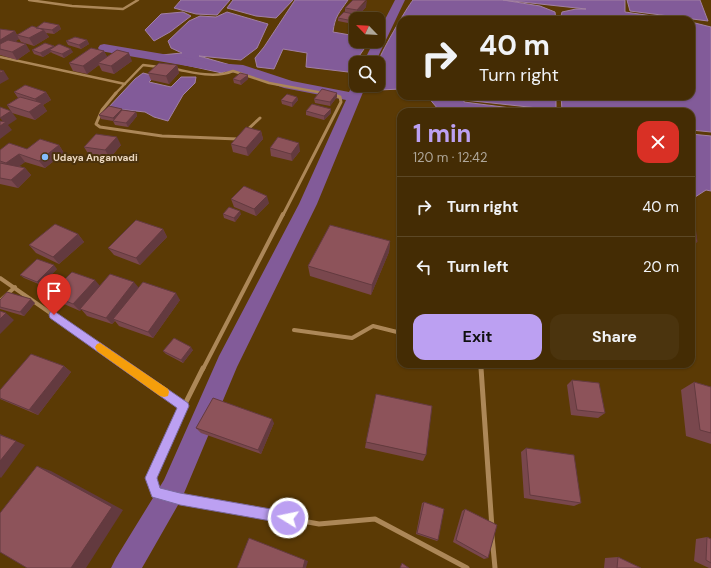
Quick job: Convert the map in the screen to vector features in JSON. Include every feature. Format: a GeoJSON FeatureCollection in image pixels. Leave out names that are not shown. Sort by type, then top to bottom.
{"type":"FeatureCollection","features":[{"type":"Feature","properties":{"kind":"street"},"geometry":{"type":"LineString","coordinates":[[29,0],[72,6],[123,9],[138,0]]}},
{"type":"Feature","properties":{"kind":"street"},"geometry":{"type":"LineString","coordinates":[[0,57],[125,84]]}},
{"type":"Feature","properties":{"kind":"street"},"geometry":{"type":"LineString","coordinates":[[260,118],[238,139],[162,136],[100,127],[96,124],[96,118],[112,97],[143,65],[220,74],[228,74],[233,71],[269,83],[326,93]]}},
{"type":"Feature","properties":{"kind":"street"},"geometry":{"type":"LineString","coordinates":[[333,94],[340,97],[341,102],[184,406],[150,478],[156,493],[180,499],[319,524],[375,519],[467,568]]}},
{"type":"Feature","properties":{"kind":"street"},"geometry":{"type":"LineString","coordinates":[[0,278],[184,406]]}},
{"type":"Feature","properties":{"kind":"street"},"geometry":{"type":"LineString","coordinates":[[0,301],[15,287]]}},
{"type":"Feature","properties":{"kind":"street"},"geometry":{"type":"LineString","coordinates":[[294,330],[352,338],[373,326],[397,332]]}},
{"type":"Feature","properties":{"kind":"street"},"geometry":{"type":"LineString","coordinates":[[481,368],[495,568]]}},
{"type":"Feature","properties":{"kind":"shaded area"},"geometry":{"type":"Polygon","coordinates":[[[181,0],[230,0],[217,15],[196,14],[174,8],[181,0]]]}},
{"type":"Feature","properties":{"kind":"shaded area"},"geometry":{"type":"Polygon","coordinates":[[[233,0],[293,0],[276,18],[256,16],[227,8],[233,0]]]}},
{"type":"Feature","properties":{"kind":"shaded area"},"geometry":{"type":"Polygon","coordinates":[[[295,0],[348,0],[336,18],[333,32],[349,35],[349,48],[364,49],[359,56],[349,56],[348,72],[306,67],[307,53],[283,49],[274,69],[257,67],[255,58],[295,0]]]}},
{"type":"Feature","properties":{"kind":"shaded area"},"geometry":{"type":"Polygon","coordinates":[[[413,0],[503,0],[540,6],[555,12],[556,16],[403,16],[413,0]]]}},
{"type":"Feature","properties":{"kind":"shaded area"},"geometry":{"type":"Polygon","coordinates":[[[503,0],[625,0],[625,12],[652,16],[561,16],[562,12],[576,9],[586,9],[503,0]]]}},
{"type":"Feature","properties":{"kind":"shaded area"},"geometry":{"type":"Polygon","coordinates":[[[627,0],[700,0],[708,21],[695,19],[695,16],[669,16],[630,11],[627,0]]]}},
{"type":"Feature","properties":{"kind":"shaded area"},"geometry":{"type":"Polygon","coordinates":[[[183,12],[191,16],[170,32],[154,41],[145,30],[161,14],[183,12]]]}},
{"type":"Feature","properties":{"kind":"shaded area"},"geometry":{"type":"Polygon","coordinates":[[[227,12],[268,24],[257,48],[241,60],[199,56],[234,66],[222,73],[181,64],[161,55],[182,53],[171,48],[168,41],[189,21],[200,16],[216,17],[227,12]]]}},
{"type":"Feature","properties":{"kind":"shaded area"},"geometry":{"type":"Polygon","coordinates":[[[695,23],[711,27],[711,132],[695,130],[695,108],[562,108],[561,100],[695,100],[695,23]]]}},
{"type":"Feature","properties":{"kind":"shaded area"},"geometry":{"type":"Polygon","coordinates":[[[397,25],[397,89],[385,90],[385,56],[381,56],[397,25]]]}},
{"type":"Feature","properties":{"kind":"shaded area"},"geometry":{"type":"Polygon","coordinates":[[[143,73],[155,76],[149,82],[171,87],[181,77],[196,77],[195,83],[183,95],[168,121],[154,117],[145,112],[108,108],[135,79],[143,73]]]}},
{"type":"Feature","properties":{"kind":"shaded area"},"geometry":{"type":"Polygon","coordinates":[[[430,100],[464,100],[464,102],[511,108],[437,108],[430,100]]]}},
{"type":"Feature","properties":{"kind":"shaded area"},"geometry":{"type":"Polygon","coordinates":[[[464,100],[556,100],[556,108],[538,108],[464,100]]]}},
{"type":"Feature","properties":{"kind":"shaded area"},"geometry":{"type":"Polygon","coordinates":[[[695,134],[711,136],[711,191],[706,190],[695,197],[695,134]]]}},
{"type":"Feature","properties":{"kind":"building"},"geometry":{"type":"Polygon","coordinates":[[[353,0],[366,0],[357,10],[345,8],[353,0]]]}},
{"type":"Feature","properties":{"kind":"building"},"geometry":{"type":"Polygon","coordinates":[[[344,12],[349,13],[349,20],[338,18],[344,12]]]}},
{"type":"Feature","properties":{"kind":"building"},"geometry":{"type":"Polygon","coordinates":[[[44,22],[59,25],[52,30],[36,28],[44,22]]]}},
{"type":"Feature","properties":{"kind":"building"},"geometry":{"type":"Polygon","coordinates":[[[32,26],[44,30],[29,38],[17,35],[32,26]]]}},
{"type":"Feature","properties":{"kind":"building"},"geometry":{"type":"Polygon","coordinates":[[[0,29],[15,31],[0,40],[0,29]]]}},
{"type":"Feature","properties":{"kind":"building"},"geometry":{"type":"Polygon","coordinates":[[[75,37],[87,40],[79,45],[66,41],[75,37]]]}},
{"type":"Feature","properties":{"kind":"building"},"geometry":{"type":"Polygon","coordinates":[[[8,40],[26,44],[12,52],[0,49],[0,44],[8,40]]]}},
{"type":"Feature","properties":{"kind":"building"},"geometry":{"type":"Polygon","coordinates":[[[45,43],[54,46],[40,53],[32,50],[45,43]]]}},
{"type":"Feature","properties":{"kind":"building"},"geometry":{"type":"Polygon","coordinates":[[[59,44],[71,49],[62,54],[49,50],[59,44]]]}},
{"type":"Feature","properties":{"kind":"building"},"geometry":{"type":"Polygon","coordinates":[[[91,48],[104,51],[83,66],[69,63],[91,48]]]}},
{"type":"Feature","properties":{"kind":"building"},"geometry":{"type":"Polygon","coordinates":[[[117,50],[129,53],[111,66],[98,63],[117,50]]]}},
{"type":"Feature","properties":{"kind":"building"},"geometry":{"type":"Polygon","coordinates":[[[159,63],[177,65],[166,76],[148,73],[159,63]]]}},
{"type":"Feature","properties":{"kind":"building"},"geometry":{"type":"Polygon","coordinates":[[[240,73],[248,75],[240,81],[233,79],[240,73]]]}},
{"type":"Feature","properties":{"kind":"building"},"geometry":{"type":"Polygon","coordinates":[[[25,85],[46,92],[35,99],[14,92],[25,85]]]}},
{"type":"Feature","properties":{"kind":"building"},"geometry":{"type":"Polygon","coordinates":[[[322,89],[337,93],[330,102],[314,99],[322,89]]]}},
{"type":"Feature","properties":{"kind":"building"},"geometry":{"type":"Polygon","coordinates":[[[287,94],[297,97],[292,103],[281,100],[287,94]]]}},
{"type":"Feature","properties":{"kind":"building"},"geometry":{"type":"Polygon","coordinates":[[[20,97],[42,103],[29,112],[7,105],[20,97]]]}},
{"type":"Feature","properties":{"kind":"building"},"geometry":{"type":"Polygon","coordinates":[[[312,104],[331,109],[324,116],[306,111],[312,104]]]}},
{"type":"Feature","properties":{"kind":"building"},"geometry":{"type":"Polygon","coordinates":[[[109,106],[122,109],[113,118],[99,115],[109,106]]]}},
{"type":"Feature","properties":{"kind":"building"},"geometry":{"type":"Polygon","coordinates":[[[0,107],[11,111],[0,118],[0,107]]]}},
{"type":"Feature","properties":{"kind":"building"},"geometry":{"type":"Polygon","coordinates":[[[122,110],[136,112],[126,123],[113,121],[122,110]]]}},
{"type":"Feature","properties":{"kind":"building"},"geometry":{"type":"Polygon","coordinates":[[[0,121],[6,122],[0,126],[0,121]]]}},
{"type":"Feature","properties":{"kind":"building"},"geometry":{"type":"Polygon","coordinates":[[[246,127],[261,131],[246,148],[231,144],[246,127]]]}},
{"type":"Feature","properties":{"kind":"building"},"geometry":{"type":"Polygon","coordinates":[[[96,134],[117,137],[105,150],[84,147],[96,134]]]}},
{"type":"Feature","properties":{"kind":"building"},"geometry":{"type":"Polygon","coordinates":[[[278,137],[299,143],[291,154],[270,148],[278,137]]]}},
{"type":"Feature","properties":{"kind":"building"},"geometry":{"type":"Polygon","coordinates":[[[40,139],[59,145],[39,161],[19,154],[6,163],[0,161],[0,150],[9,143],[27,149],[40,139]]]}},
{"type":"Feature","properties":{"kind":"building"},"geometry":{"type":"Polygon","coordinates":[[[0,163],[25,168],[11,180],[0,178],[0,163]]]}},
{"type":"Feature","properties":{"kind":"building"},"geometry":{"type":"Polygon","coordinates":[[[244,186],[267,196],[254,209],[231,199],[244,186]]]}},
{"type":"Feature","properties":{"kind":"building"},"geometry":{"type":"Polygon","coordinates":[[[229,207],[240,211],[234,218],[223,214],[229,207]]]}},
{"type":"Feature","properties":{"kind":"building"},"geometry":{"type":"Polygon","coordinates":[[[136,220],[163,229],[136,258],[108,248],[136,220]]]}},
{"type":"Feature","properties":{"kind":"building"},"geometry":{"type":"Polygon","coordinates":[[[55,224],[78,234],[53,257],[29,245],[55,224]]]}},
{"type":"Feature","properties":{"kind":"building"},"geometry":{"type":"Polygon","coordinates":[[[330,225],[390,241],[372,285],[308,266],[330,225]]]}},
{"type":"Feature","properties":{"kind":"building"},"geometry":{"type":"Polygon","coordinates":[[[695,226],[697,242],[695,241],[695,226]]]}},
{"type":"Feature","properties":{"kind":"building"},"geometry":{"type":"Polygon","coordinates":[[[37,259],[54,265],[37,282],[20,275],[37,259]]]}},
{"type":"Feature","properties":{"kind":"building"},"geometry":{"type":"Polygon","coordinates":[[[72,272],[95,280],[73,304],[50,294],[72,272]]]}},
{"type":"Feature","properties":{"kind":"building"},"geometry":{"type":"Polygon","coordinates":[[[110,274],[134,282],[106,318],[80,309],[110,274]]]}},
{"type":"Feature","properties":{"kind":"building"},"geometry":{"type":"Polygon","coordinates":[[[143,282],[176,293],[148,332],[113,319],[143,282]]]}},
{"type":"Feature","properties":{"kind":"building"},"geometry":{"type":"Polygon","coordinates":[[[7,292],[31,299],[20,312],[0,307],[0,300],[7,292]]]}},
{"type":"Feature","properties":{"kind":"building"},"geometry":{"type":"Polygon","coordinates":[[[0,311],[6,313],[0,319],[0,311]]]}},
{"type":"Feature","properties":{"kind":"building"},"geometry":{"type":"Polygon","coordinates":[[[174,338],[191,347],[181,360],[163,351],[174,338]]]}},
{"type":"Feature","properties":{"kind":"building"},"geometry":{"type":"Polygon","coordinates":[[[31,354],[64,366],[29,410],[0,398],[0,390],[31,354]]]}},
{"type":"Feature","properties":{"kind":"building"},"geometry":{"type":"Polygon","coordinates":[[[572,380],[599,383],[605,413],[577,410],[572,380]]]}},
{"type":"Feature","properties":{"kind":"building"},"geometry":{"type":"Polygon","coordinates":[[[694,382],[711,387],[711,433],[700,430],[694,382]]]}},
{"type":"Feature","properties":{"kind":"building"},"geometry":{"type":"Polygon","coordinates":[[[376,394],[432,406],[426,455],[366,442],[376,394]]]}},
{"type":"Feature","properties":{"kind":"building"},"geometry":{"type":"Polygon","coordinates":[[[213,398],[272,419],[258,450],[196,428],[213,398]]]}},
{"type":"Feature","properties":{"kind":"building"},"geometry":{"type":"Polygon","coordinates":[[[0,435],[16,441],[0,461],[0,435]]]}},
{"type":"Feature","properties":{"kind":"building"},"geometry":{"type":"Polygon","coordinates":[[[526,448],[574,455],[581,503],[530,495],[526,448]]]}},
{"type":"Feature","properties":{"kind":"building"},"geometry":{"type":"Polygon","coordinates":[[[37,466],[112,507],[71,568],[27,568],[0,552],[0,513],[37,466]]]}},
{"type":"Feature","properties":{"kind":"building"},"geometry":{"type":"Polygon","coordinates":[[[424,502],[444,509],[438,540],[417,533],[424,502]]]}},
{"type":"Feature","properties":{"kind":"building"},"geometry":{"type":"Polygon","coordinates":[[[465,509],[497,525],[488,558],[456,540],[465,509]]]}},
{"type":"Feature","properties":{"kind":"building"},"geometry":{"type":"Polygon","coordinates":[[[707,537],[711,539],[711,563],[706,560],[707,537]]]}},
{"type":"Feature","properties":{"kind":"building"},"geometry":{"type":"Polygon","coordinates":[[[249,538],[305,560],[303,568],[237,568],[249,538]]]}},
{"type":"Feature","properties":{"kind":"building"},"geometry":{"type":"Polygon","coordinates":[[[618,557],[641,568],[617,568],[618,557]]]}},
{"type":"Feature","properties":{"kind":"building"},"geometry":{"type":"Polygon","coordinates":[[[402,563],[409,568],[400,568],[402,563]]]}},
{"type":"Feature","properties":{"kind":"waterway"},"geometry":{"type":"LineString","coordinates":[[372,56],[400,0]]}},
{"type":"Feature","properties":{"kind":"waterway"},"geometry":{"type":"LineString","coordinates":[[104,48],[216,67],[243,69],[289,85],[354,97]]}},
{"type":"Feature","properties":{"kind":"waterway"},"geometry":{"type":"LineString","coordinates":[[354,97],[356,92]]}},
{"type":"Feature","properties":{"kind":"waterway"},"geometry":{"type":"LineString","coordinates":[[126,568],[173,489],[227,363],[308,204],[354,97]]}},
{"type":"Feature","properties":{"kind":"slow traffic"},"geometry":{"type":"LineString","coordinates":[[100,347],[164,392]]}},
{"type":"Feature","properties":{"kind":"place","name":"Udaya Anganvadi"},"geometry":{"type":"Point","coordinates":[45,157]}},
{"type":"Feature","properties":{"kind":"route"},"geometry":{"type":"LineString","coordinates":[[54,315],[184,406],[150,478],[156,493],[180,499],[288,518]]}}]}
